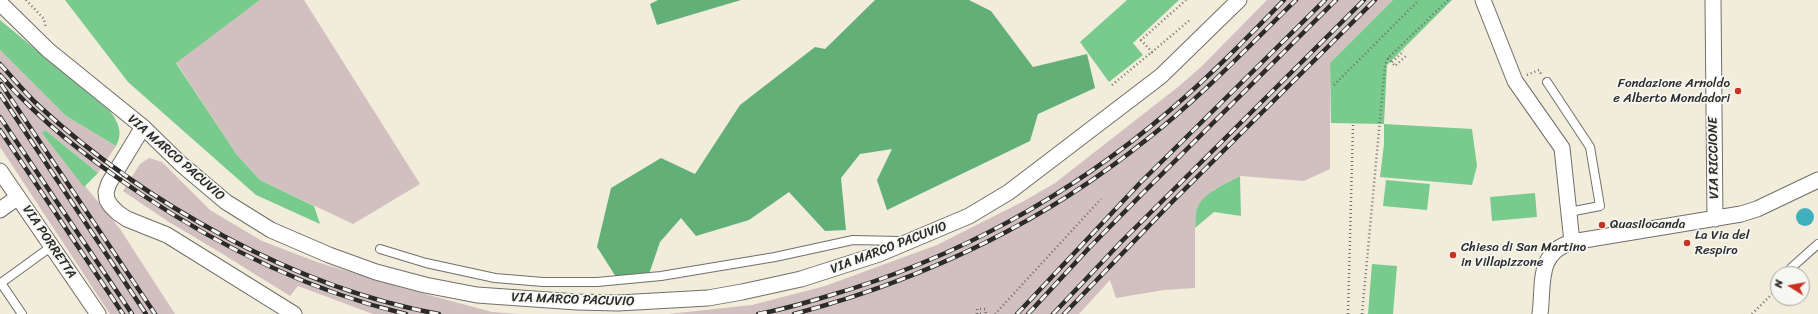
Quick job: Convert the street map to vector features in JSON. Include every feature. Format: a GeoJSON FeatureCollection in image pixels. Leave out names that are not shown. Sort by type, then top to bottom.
{"type":"FeatureCollection","features":[{"type":"Feature","properties":{"kind":"street","name":"VIA MARCO PACUVIO"},"geometry":{"type":"LineString","coordinates":[[0,4],[48,50],[143,127],[181,164],[226,202],[271,230],[330,255],[376,272],[425,285],[477,295],[577,302],[618,303],[708,298],[820,274],[866,259],[964,218],[1000,199],[1175,64],[1239,0]]}},
{"type":"Feature","properties":{"kind":"street"},"geometry":{"type":"LineString","coordinates":[[1483,0],[1515,81],[1562,148],[1572,242]]}},
{"type":"Feature","properties":{"kind":"street","name":"VIA RICCIONE"},"geometry":{"type":"LineString","coordinates":[[1713,0],[1715,219]]}},
{"type":"Feature","properties":{"kind":"street"},"geometry":{"type":"LineString","coordinates":[[143,127],[109,183],[106,192],[107,200],[111,206],[127,219],[167,235],[294,314]]}},
{"type":"Feature","properties":{"kind":"street","name":"VIA PORRETTA"},"geometry":{"type":"LineString","coordinates":[[0,171],[98,314]]}},
{"type":"Feature","properties":{"kind":"street"},"geometry":{"type":"LineString","coordinates":[[1540,314],[1544,272],[1548,260],[1555,250],[1572,242],[1715,219],[1757,209],[1818,180]]}},
{"type":"Feature","properties":{"kind":"street"},"geometry":{"type":"LineString","coordinates":[[0,210],[18,197]]}},
{"type":"Feature","properties":{"kind":"lane"},"geometry":{"type":"LineString","coordinates":[[1547,82],[1584,136],[1592,155],[1600,206],[1569,212]]}},
{"type":"Feature","properties":{"kind":"lane"},"geometry":{"type":"LineString","coordinates":[[380,249],[426,263],[495,278],[543,282],[597,282],[661,276],[790,254],[853,240],[911,241]]}},
{"type":"Feature","properties":{"kind":"lane"},"geometry":{"type":"LineString","coordinates":[[1793,266],[1818,244]]}},
{"type":"Feature","properties":{"kind":"lane"},"geometry":{"type":"LineString","coordinates":[[22,314],[1,283],[52,246]]}},
{"type":"Feature","properties":{"kind":"path"},"geometry":{"type":"LineString","coordinates":[[1152,52],[1141,40],[1186,0]]}},
{"type":"Feature","properties":{"kind":"path"},"geometry":{"type":"LineString","coordinates":[[1334,85],[1419,0]]}},
{"type":"Feature","properties":{"kind":"path"},"geometry":{"type":"LineString","coordinates":[[1362,314],[1385,65],[1388,58],[1448,0]]}},
{"type":"Feature","properties":{"kind":"path"},"geometry":{"type":"LineString","coordinates":[[1112,85],[1191,19]]}},
{"type":"Feature","properties":{"kind":"path"},"geometry":{"type":"LineString","coordinates":[[1392,62],[1404,50]]}},
{"type":"Feature","properties":{"kind":"path"},"geometry":{"type":"LineString","coordinates":[[1388,58],[1395,66],[1406,56]]}},
{"type":"Feature","properties":{"kind":"path"},"geometry":{"type":"LineString","coordinates":[[1515,81],[1539,70],[1547,82]]}},
{"type":"Feature","properties":{"kind":"path"},"geometry":{"type":"LineString","coordinates":[[1348,314],[1353,125]]}},
{"type":"Feature","properties":{"kind":"path"},"geometry":{"type":"LineString","coordinates":[[995,314],[1101,199]]}},
{"type":"Feature","properties":{"kind":"path"},"geometry":{"type":"LineString","coordinates":[[1752,314],[1770,296]]}},
{"type":"Feature","properties":{"kind":"path"},"geometry":{"type":"LineString","coordinates":[[977,314],[978,309],[983,308],[986,309],[986,314]]}},
{"type":"Feature","properties":{"kind":"shaded area"},"geometry":{"type":"Polygon","coordinates":[[[260,0],[304,0],[420,184],[353,224],[260,180],[237,155],[176,62],[260,0]]]}},
{"type":"Feature","properties":{"kind":"shaded area"},"geometry":{"type":"Polygon","coordinates":[[[1267,0],[1393,0],[1330,63],[1330,169],[1304,181],[1240,176],[1213,190],[1197,209],[1195,228],[1195,288],[1164,290],[1116,298],[1110,280],[1079,314],[668,314],[752,305],[825,286],[937,245],[1024,201],[1055,183],[1178,87],[1202,66],[1267,0]]]}},
{"type":"Feature","properties":{"kind":"shaded area"},"geometry":{"type":"Polygon","coordinates":[[[0,50],[66,116],[116,146],[98,173],[45,130],[42,133],[120,229],[175,314],[110,314],[0,147],[0,50]]]}},
{"type":"Feature","properties":{"kind":"shaded area"},"geometry":{"type":"Polygon","coordinates":[[[149,158],[162,162],[210,210],[262,241],[317,262],[403,288],[492,312],[519,314],[373,314],[298,286],[290,296],[169,222],[123,191],[140,164],[149,158]]]}},
{"type":"Feature","properties":{"kind":"green space"},"geometry":{"type":"Polygon","coordinates":[[[65,0],[260,0],[176,63],[237,155],[260,180],[314,206],[320,224],[256,195],[128,82],[65,0]]]}},
{"type":"Feature","properties":{"kind":"green space"},"geometry":{"type":"Polygon","coordinates":[[[658,0],[741,0],[657,25],[650,4],[658,0]]]}},
{"type":"Feature","properties":{"kind":"green space"},"geometry":{"type":"Polygon","coordinates":[[[875,0],[969,0],[991,11],[1033,67],[1087,54],[1095,88],[1038,114],[1030,141],[887,210],[877,180],[892,149],[860,154],[841,178],[846,230],[825,231],[789,192],[749,220],[696,236],[681,218],[660,242],[649,274],[616,277],[597,247],[611,188],[661,158],[695,174],[740,105],[815,47],[825,49],[875,0]]]}},
{"type":"Feature","properties":{"kind":"green space"},"geometry":{"type":"Polygon","coordinates":[[[1127,0],[1179,0],[1133,43],[1143,55],[1109,82],[1080,42],[1127,0]]]}},
{"type":"Feature","properties":{"kind":"green space"},"geometry":{"type":"Polygon","coordinates":[[[1393,0],[1452,0],[1387,65],[1384,124],[1331,123],[1330,63],[1393,0]]]}},
{"type":"Feature","properties":{"kind":"green space"},"geometry":{"type":"Polygon","coordinates":[[[0,20],[110,111],[118,124],[120,132],[116,146],[66,116],[0,50],[0,20]]]}},
{"type":"Feature","properties":{"kind":"green space"},"geometry":{"type":"Polygon","coordinates":[[[1384,124],[1472,129],[1477,166],[1472,185],[1380,177],[1384,144],[1384,124]]]}},
{"type":"Feature","properties":{"kind":"green space"},"geometry":{"type":"Polygon","coordinates":[[[45,130],[98,173],[84,187],[42,133],[45,130]]]}},
{"type":"Feature","properties":{"kind":"green space"},"geometry":{"type":"Polygon","coordinates":[[[1240,176],[1241,216],[1214,212],[1195,228],[1197,209],[1204,198],[1216,189],[1240,176]]]}},
{"type":"Feature","properties":{"kind":"green space"},"geometry":{"type":"Polygon","coordinates":[[[1386,180],[1430,184],[1427,210],[1383,206],[1386,180]]]}},
{"type":"Feature","properties":{"kind":"green space"},"geometry":{"type":"Polygon","coordinates":[[[1535,193],[1537,217],[1492,221],[1490,197],[1535,193]]]}},
{"type":"Feature","properties":{"kind":"green space"},"geometry":{"type":"Polygon","coordinates":[[[1372,264],[1397,266],[1393,314],[1368,314],[1372,264]]]}},
{"type":"Feature","properties":{"kind":"water"},"geometry":{"type":"Polygon","coordinates":[[[1801,208],[1809,208],[1814,213],[1812,224],[1809,226],[1801,226],[1796,221],[1796,213],[1801,208]]]}},
{"type":"Feature","properties":{"kind":"railway"},"geometry":{"type":"LineString","coordinates":[[758,314],[828,296],[920,264],[965,244],[1008,222],[1051,197],[1092,171],[1169,111],[1214,71],[1284,0]]}},
{"type":"Feature","properties":{"kind":"railway"},"geometry":{"type":"LineString","coordinates":[[794,314],[889,284],[934,266],[1023,223],[1066,197],[1107,170],[1166,124],[1223,72],[1296,0]]}},
{"type":"Feature","properties":{"kind":"railway"},"geometry":{"type":"LineString","coordinates":[[1017,314],[1140,183],[1325,0]]}},
{"type":"Feature","properties":{"kind":"railway"},"geometry":{"type":"LineString","coordinates":[[1028,314],[1089,248],[1336,0]]}},
{"type":"Feature","properties":{"kind":"railway"},"geometry":{"type":"LineString","coordinates":[[1053,314],[1122,241],[1364,0]]}},
{"type":"Feature","properties":{"kind":"railway"},"geometry":{"type":"LineString","coordinates":[[1064,314],[1170,204],[1375,0]]}},
{"type":"Feature","properties":{"kind":"railway"},"geometry":{"type":"LineString","coordinates":[[0,64],[39,106],[81,142],[126,176],[175,208],[226,237],[278,263],[332,285],[386,302],[439,314]]}},
{"type":"Feature","properties":{"kind":"railway"},"geometry":{"type":"LineString","coordinates":[[0,75],[32,108],[66,139],[141,194],[172,214],[235,250],[268,266],[335,293],[406,314]]}},
{"type":"Feature","properties":{"kind":"railway"},"geometry":{"type":"LineString","coordinates":[[1,84],[155,314]]}},
{"type":"Feature","properties":{"kind":"railway"},"geometry":{"type":"LineString","coordinates":[[0,94],[146,314]]}},
{"type":"Feature","properties":{"kind":"railway"},"geometry":{"type":"LineString","coordinates":[[0,117],[132,314]]}},
{"type":"Feature","properties":{"kind":"railway"},"geometry":{"type":"LineString","coordinates":[[0,130],[123,314]]}},
{"type":"Feature","properties":{"kind":"place","name":"Fondazione Arnoldo e Alberto Mondadori"},"geometry":{"type":"Point","coordinates":[1738,91]}},
{"type":"Feature","properties":{"kind":"place","name":"Quasilocanda"},"geometry":{"type":"Point","coordinates":[1602,225]}},
{"type":"Feature","properties":{"kind":"place","name":"La Via del Respiro"},"geometry":{"type":"Point","coordinates":[1687,243]}},
{"type":"Feature","properties":{"kind":"place","name":"Chiesa di San Martino in Villapizzone"},"geometry":{"type":"Point","coordinates":[1453,255]}}]}
